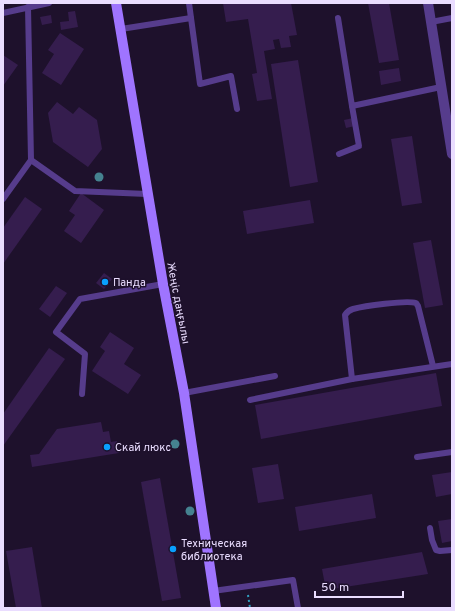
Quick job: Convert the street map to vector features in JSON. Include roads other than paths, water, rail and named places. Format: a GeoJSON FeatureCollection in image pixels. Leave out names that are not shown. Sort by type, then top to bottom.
{"type":"FeatureCollection","features":[{"type":"Feature","properties":{"kind":"main road","name":"Жеңіс даңғылы"},"geometry":{"type":"LineString","coordinates":[[116,3],[147,194],[184,393],[216,608]]}},
{"type":"Feature","properties":{"kind":"street"},"geometry":{"type":"LineString","coordinates":[[428,3],[452,154]]}},
{"type":"Feature","properties":{"kind":"lane"},"geometry":{"type":"LineString","coordinates":[[3,13],[49,3]]}},
{"type":"Feature","properties":{"kind":"lane"},"geometry":{"type":"LineString","coordinates":[[189,3],[200,84],[231,76],[237,109]]}},
{"type":"Feature","properties":{"kind":"lane"},"geometry":{"type":"LineString","coordinates":[[3,199],[31,160],[28,7]]}},
{"type":"Feature","properties":{"kind":"lane"},"geometry":{"type":"LineString","coordinates":[[121,29],[191,18]]}},
{"type":"Feature","properties":{"kind":"lane"},"geometry":{"type":"LineString","coordinates":[[338,18],[359,146],[339,154]]}},
{"type":"Feature","properties":{"kind":"lane"},"geometry":{"type":"LineString","coordinates":[[431,22],[452,18]]}},
{"type":"Feature","properties":{"kind":"lane"},"geometry":{"type":"LineString","coordinates":[[352,106],[441,87]]}},
{"type":"Feature","properties":{"kind":"lane"},"geometry":{"type":"LineString","coordinates":[[31,160],[75,191],[147,194]]}},
{"type":"Feature","properties":{"kind":"lane"},"geometry":{"type":"LineString","coordinates":[[82,394],[84,354],[56,332],[80,299],[163,284]]}},
{"type":"Feature","properties":{"kind":"lane"},"geometry":{"type":"LineString","coordinates":[[352,379],[345,315],[347,312],[352,310],[373,306],[408,302],[418,306],[433,366]]}},
{"type":"Feature","properties":{"kind":"lane"},"geometry":{"type":"LineString","coordinates":[[250,400],[352,379],[452,364]]}},
{"type":"Feature","properties":{"kind":"lane"},"geometry":{"type":"LineString","coordinates":[[184,393],[275,376]]}},
{"type":"Feature","properties":{"kind":"lane"},"geometry":{"type":"LineString","coordinates":[[417,457],[452,452]]}},
{"type":"Feature","properties":{"kind":"lane"},"geometry":{"type":"LineString","coordinates":[[430,528],[432,540],[436,550],[452,550]]}},
{"type":"Feature","properties":{"kind":"lane"},"geometry":{"type":"LineString","coordinates":[[213,591],[293,580],[298,608]]}},
{"type":"Feature","properties":{"kind":"place","name":"Панда"},"geometry":{"type":"Point","coordinates":[105,282]}},
{"type":"Feature","properties":{"kind":"place","name":"Скай люкс"},"geometry":{"type":"Point","coordinates":[107,447]}},
{"type":"Feature","properties":{"kind":"place","name":"Техническая библиотека"},"geometry":{"type":"Point","coordinates":[173,549]}}]}
